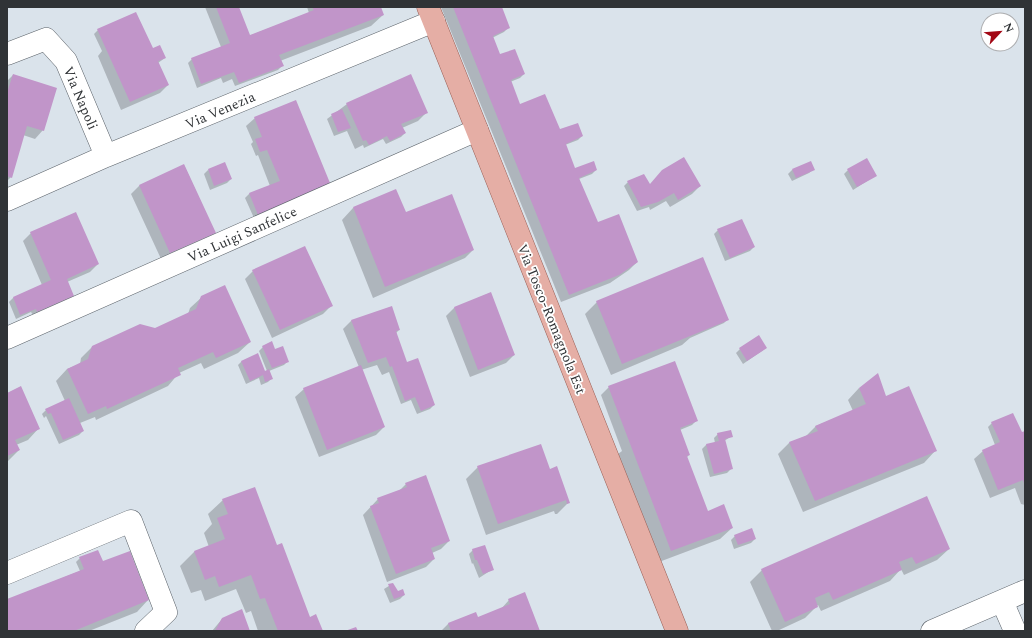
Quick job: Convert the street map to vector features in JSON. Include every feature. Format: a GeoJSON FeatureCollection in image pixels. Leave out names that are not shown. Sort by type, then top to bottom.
{"type":"FeatureCollection","features":[{"type":"Feature","properties":{"kind":"main road","name":"Via Tosco-Romagnola Est"},"geometry":{"type":"LineString","coordinates":[[431,14],[677,631]]}},
{"type":"Feature","properties":{"kind":"street","name":"Via Venezia"},"geometry":{"type":"LineString","coordinates":[[7,200],[431,14]]}},
{"type":"Feature","properties":{"kind":"street","name":"Via Napoli"},"geometry":{"type":"LineString","coordinates":[[7,54],[46,39],[66,61],[106,156]]}},
{"type":"Feature","properties":{"kind":"street","name":"Via Luigi Sanfelice"},"geometry":{"type":"LineString","coordinates":[[7,338],[477,130]]}},
{"type":"Feature","properties":{"kind":"street"},"geometry":{"type":"LineString","coordinates":[[7,573],[131,520],[166,612],[146,631]]}},
{"type":"Feature","properties":{"kind":"street"},"geometry":{"type":"LineString","coordinates":[[932,631],[1025,591]]}},
{"type":"Feature","properties":{"kind":"street"},"geometry":{"type":"LineString","coordinates":[[1002,601],[1016,631]]}},
{"type":"Feature","properties":{"kind":"building"},"geometry":{"type":"Polygon","coordinates":[[[216,7],[239,7],[250,35],[314,10],[312,7],[381,7],[384,15],[279,55],[284,66],[239,83],[234,72],[201,84],[191,58],[230,43],[216,7]]]}},
{"type":"Feature","properties":{"kind":"building"},"geometry":{"type":"Polygon","coordinates":[[[453,7],[502,7],[510,28],[493,36],[500,54],[515,49],[525,74],[511,80],[520,104],[545,94],[560,129],[578,123],[583,136],[566,144],[575,168],[594,161],[597,170],[579,178],[598,222],[619,214],[638,262],[619,275],[569,295],[453,7]]]}},
{"type":"Feature","properties":{"kind":"building"},"geometry":{"type":"Polygon","coordinates":[[[136,12],[153,48],[160,45],[166,58],[158,61],[169,85],[130,102],[97,29],[136,12]]]}},
{"type":"Feature","properties":{"kind":"building"},"geometry":{"type":"Polygon","coordinates":[[[13,74],[57,88],[44,131],[27,126],[12,178],[7,176],[7,93],[13,74]]]}},
{"type":"Feature","properties":{"kind":"building"},"geometry":{"type":"Polygon","coordinates":[[[411,74],[428,113],[401,124],[406,133],[390,141],[387,136],[369,145],[366,140],[363,141],[346,103],[411,74]]]}},
{"type":"Feature","properties":{"kind":"building"},"geometry":{"type":"Polygon","coordinates":[[[296,100],[330,183],[258,215],[249,193],[280,181],[267,150],[260,152],[255,139],[262,137],[254,117],[296,100]]]}},
{"type":"Feature","properties":{"kind":"building"},"geometry":{"type":"Polygon","coordinates":[[[342,109],[351,128],[338,132],[331,114],[342,109]]]}},
{"type":"Feature","properties":{"kind":"building"},"geometry":{"type":"Polygon","coordinates":[[[684,157],[701,186],[678,200],[674,193],[658,202],[641,207],[627,181],[644,174],[650,184],[662,170],[684,157]]]}},
{"type":"Feature","properties":{"kind":"building"},"geometry":{"type":"Polygon","coordinates":[[[867,158],[877,176],[857,187],[847,169],[867,158]]]}},
{"type":"Feature","properties":{"kind":"building"},"geometry":{"type":"Polygon","coordinates":[[[811,161],[815,170],[796,178],[792,169],[811,161]]]}},
{"type":"Feature","properties":{"kind":"building"},"geometry":{"type":"Polygon","coordinates":[[[225,162],[232,179],[214,186],[208,169],[225,162]]]}},
{"type":"Feature","properties":{"kind":"building"},"geometry":{"type":"Polygon","coordinates":[[[184,164],[216,233],[170,253],[139,185],[184,164]]]}},
{"type":"Feature","properties":{"kind":"building"},"geometry":{"type":"Polygon","coordinates":[[[396,189],[406,212],[452,194],[474,250],[385,287],[353,207],[396,189]]]}},
{"type":"Feature","properties":{"kind":"building"},"geometry":{"type":"Polygon","coordinates":[[[76,212],[99,264],[67,279],[74,296],[37,312],[36,309],[20,315],[13,297],[51,280],[30,232],[76,212]]]}},
{"type":"Feature","properties":{"kind":"building"},"geometry":{"type":"Polygon","coordinates":[[[742,219],[755,247],[730,258],[717,229],[742,219]]]}},
{"type":"Feature","properties":{"kind":"building"},"geometry":{"type":"Polygon","coordinates":[[[305,246],[333,306],[280,330],[252,270],[305,246]]]}},
{"type":"Feature","properties":{"kind":"building"},"geometry":{"type":"Polygon","coordinates":[[[703,257],[729,320],[622,364],[596,301],[703,257]]]}},
{"type":"Feature","properties":{"kind":"building"},"geometry":{"type":"Polygon","coordinates":[[[225,285],[251,342],[216,358],[213,352],[178,368],[181,375],[107,409],[106,406],[88,414],[67,369],[88,359],[92,346],[140,324],[155,328],[196,309],[201,296],[225,285]]]}},
{"type":"Feature","properties":{"kind":"building"},"geometry":{"type":"Polygon","coordinates":[[[491,292],[515,355],[478,370],[454,307],[491,292]]]}},
{"type":"Feature","properties":{"kind":"building"},"geometry":{"type":"Polygon","coordinates":[[[392,306],[400,330],[396,331],[407,362],[418,358],[435,405],[421,411],[415,397],[405,401],[392,366],[390,367],[386,357],[368,363],[351,320],[392,306]]]}},
{"type":"Feature","properties":{"kind":"building"},"geometry":{"type":"Polygon","coordinates":[[[759,335],[767,348],[747,361],[739,348],[759,335]]]}},
{"type":"Feature","properties":{"kind":"building"},"geometry":{"type":"Polygon","coordinates":[[[272,341],[275,349],[283,346],[289,362],[272,368],[262,346],[272,341]]]}},
{"type":"Feature","properties":{"kind":"building"},"geometry":{"type":"Polygon","coordinates":[[[258,353],[265,371],[269,369],[273,379],[265,382],[263,375],[250,381],[241,361],[258,353]]]}},
{"type":"Feature","properties":{"kind":"building"},"geometry":{"type":"Polygon","coordinates":[[[675,361],[698,421],[680,428],[690,455],[687,456],[708,511],[724,504],[733,528],[671,551],[608,386],[675,361]]]}},
{"type":"Feature","properties":{"kind":"building"},"geometry":{"type":"Polygon","coordinates":[[[361,365],[385,427],[327,450],[303,388],[361,365]]]}},
{"type":"Feature","properties":{"kind":"building"},"geometry":{"type":"Polygon","coordinates":[[[878,373],[886,396],[909,386],[937,451],[815,501],[789,442],[818,431],[815,426],[866,404],[859,388],[878,373]]]}},
{"type":"Feature","properties":{"kind":"building"},"geometry":{"type":"Polygon","coordinates":[[[21,386],[40,429],[15,440],[20,450],[7,456],[7,393],[21,386]]]}},
{"type":"Feature","properties":{"kind":"building"},"geometry":{"type":"Polygon","coordinates":[[[69,398],[84,431],[63,440],[51,413],[48,414],[45,409],[69,398]]]}},
{"type":"Feature","properties":{"kind":"building"},"geometry":{"type":"Polygon","coordinates":[[[1013,413],[1022,432],[1025,431],[1025,486],[1023,480],[998,490],[982,450],[1000,442],[991,422],[1013,413]]]}},
{"type":"Feature","properties":{"kind":"building"},"geometry":{"type":"Polygon","coordinates":[[[731,430],[733,437],[725,439],[733,469],[714,474],[706,444],[719,441],[717,433],[731,430]]]}},
{"type":"Feature","properties":{"kind":"building"},"geometry":{"type":"Polygon","coordinates":[[[541,444],[550,469],[557,466],[570,503],[567,504],[566,500],[498,524],[477,466],[541,444]]]}},
{"type":"Feature","properties":{"kind":"building"},"geometry":{"type":"Polygon","coordinates":[[[426,475],[450,541],[431,548],[435,559],[396,574],[370,506],[379,503],[377,498],[407,487],[405,483],[426,475]]]}},
{"type":"Feature","properties":{"kind":"building"},"geometry":{"type":"Polygon","coordinates":[[[255,487],[277,545],[282,543],[310,617],[316,614],[323,631],[278,631],[265,598],[260,599],[251,575],[219,587],[215,576],[205,580],[194,551],[225,539],[217,518],[228,514],[222,499],[255,487]]]}},
{"type":"Feature","properties":{"kind":"building"},"geometry":{"type":"Polygon","coordinates":[[[927,496],[950,549],[916,564],[912,557],[899,562],[902,570],[833,600],[829,592],[815,598],[818,607],[785,622],[761,569],[927,496]]]}},
{"type":"Feature","properties":{"kind":"building"},"geometry":{"type":"Polygon","coordinates":[[[752,528],[756,539],[738,545],[734,535],[752,528]]]}},
{"type":"Feature","properties":{"kind":"building"},"geometry":{"type":"Polygon","coordinates":[[[485,545],[494,570],[483,574],[477,560],[475,560],[472,549],[485,545]]]}},
{"type":"Feature","properties":{"kind":"building"},"geometry":{"type":"Polygon","coordinates":[[[98,550],[103,561],[130,551],[149,600],[74,631],[7,631],[7,599],[84,569],[79,557],[98,550]]]}},
{"type":"Feature","properties":{"kind":"building"},"geometry":{"type":"Polygon","coordinates":[[[393,583],[398,591],[403,589],[405,595],[394,599],[388,584],[393,583]]]}},
{"type":"Feature","properties":{"kind":"building"},"geometry":{"type":"Polygon","coordinates":[[[525,592],[540,631],[451,631],[448,623],[476,612],[478,617],[510,604],[508,599],[525,592]]]}},
{"type":"Feature","properties":{"kind":"building"},"geometry":{"type":"Polygon","coordinates":[[[242,609],[250,631],[215,631],[222,618],[242,609]]]}},
{"type":"Feature","properties":{"kind":"building"},"geometry":{"type":"Polygon","coordinates":[[[356,627],[358,631],[345,631],[356,627]]]}}]}
